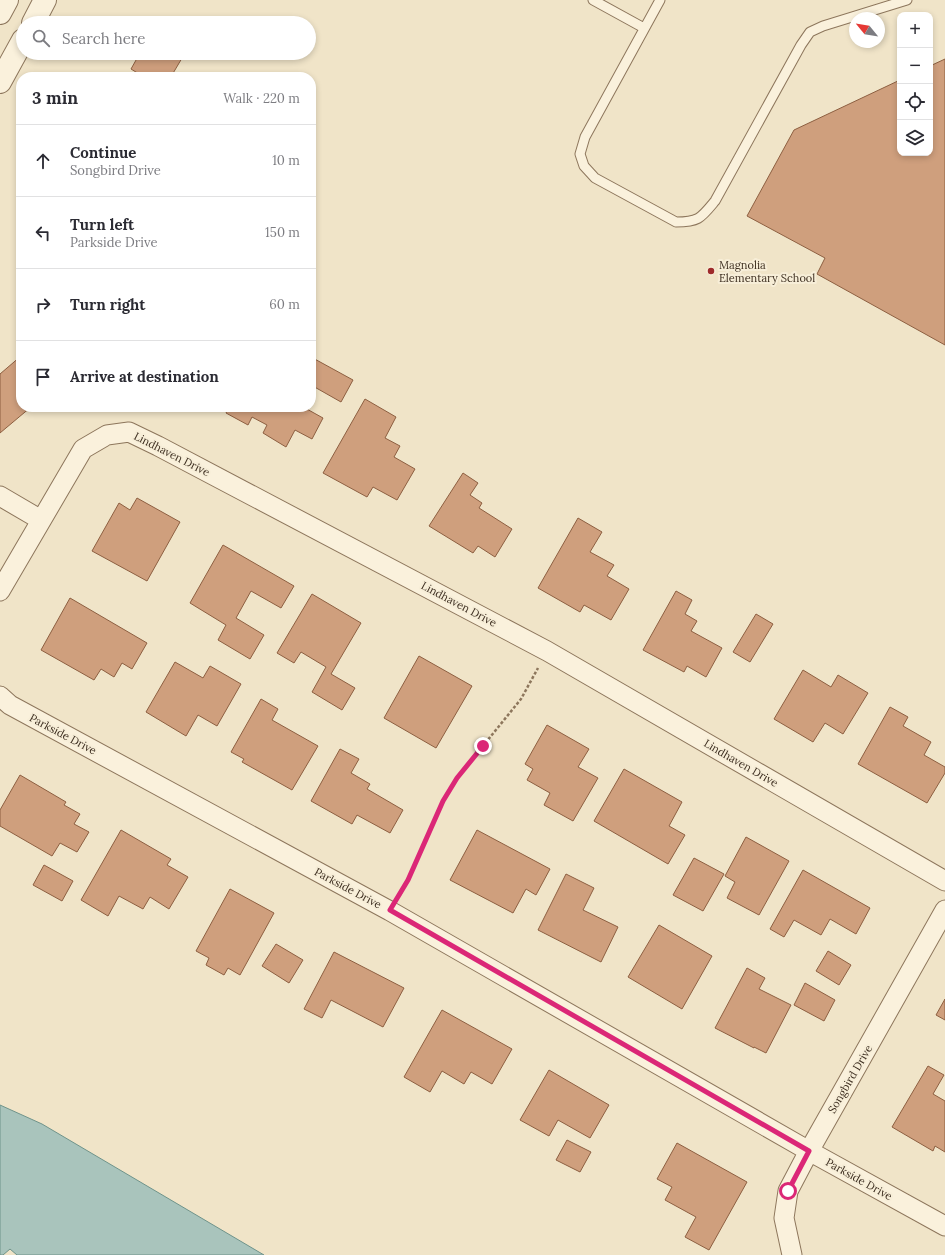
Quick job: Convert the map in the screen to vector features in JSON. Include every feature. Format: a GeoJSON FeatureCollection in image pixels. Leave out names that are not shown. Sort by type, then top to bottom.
{"type":"FeatureCollection","features":[{"type":"Feature","properties":{"kind":"street"},"geometry":{"type":"LineString","coordinates":[[0,13],[7,0]]}},
{"type":"Feature","properties":{"kind":"street"},"geometry":{"type":"LineString","coordinates":[[37,16],[45,0]]}},
{"type":"Feature","properties":{"kind":"street"},"geometry":{"type":"LineString","coordinates":[[0,82],[16,53]]}},
{"type":"Feature","properties":{"kind":"street","name":"Lindhaven Drive"},"geometry":{"type":"LineString","coordinates":[[7,563],[41,520],[83,449],[107,435],[129,432],[547,651],[945,881]]}},
{"type":"Feature","properties":{"kind":"street"},"geometry":{"type":"LineString","coordinates":[[0,496],[41,520]]}},
{"type":"Feature","properties":{"kind":"street"},"geometry":{"type":"LineString","coordinates":[[0,592],[7,563]]}},
{"type":"Feature","properties":{"kind":"street","name":"Parkside Drive"},"geometry":{"type":"LineString","coordinates":[[0,696],[10,705],[390,910],[809,1151],[945,1226]]}},
{"type":"Feature","properties":{"kind":"street","name":"Songbird Drive"},"geometry":{"type":"LineString","coordinates":[[792,1255],[784,1218],[788,1191],[945,910]]}},
{"type":"Feature","properties":{"kind":"lane"},"geometry":{"type":"LineString","coordinates":[[593,0],[644,28]]}},
{"type":"Feature","properties":{"kind":"lane"},"geometry":{"type":"LineString","coordinates":[[660,0],[585,136],[580,154],[584,166],[595,178],[676,222],[691,222],[703,216],[715,201],[801,44],[810,32],[823,26],[907,0]]}},
{"type":"Feature","properties":{"kind":"path"},"geometry":{"type":"LineString","coordinates":[[390,910],[408,880],[443,801],[457,778],[521,699],[547,651]]}},
{"type":"Feature","properties":{"kind":"water"},"geometry":{"type":"Polygon","coordinates":[[[0,1105],[42,1124],[264,1255],[17,1255],[10,1249],[3,1255],[0,1255],[0,1105]]]}},
{"type":"Feature","properties":{"kind":"building"},"geometry":{"type":"Polygon","coordinates":[[[945,59],[945,345],[817,274],[825,258],[747,216],[794,130],[897,81],[897,156],[933,156],[933,65],[945,59]]]}},
{"type":"Feature","properties":{"kind":"building"},"geometry":{"type":"Polygon","coordinates":[[[136,60],[181,60],[174,72],[136,72],[131,69],[136,60]]]}},
{"type":"Feature","properties":{"kind":"building"},"geometry":{"type":"Polygon","coordinates":[[[16,360],[16,412],[25,412],[0,433],[0,374],[16,360]]]}},
{"type":"Feature","properties":{"kind":"building"},"geometry":{"type":"Polygon","coordinates":[[[316,360],[353,380],[341,402],[316,388],[316,360]]]}},
{"type":"Feature","properties":{"kind":"building"},"geometry":{"type":"Polygon","coordinates":[[[365,399],[396,417],[385,438],[400,446],[394,457],[415,469],[397,500],[373,487],[367,497],[323,473],[365,399]]]}},
{"type":"Feature","properties":{"kind":"building"},"geometry":{"type":"Polygon","coordinates":[[[312,412],[323,418],[312,439],[295,430],[286,447],[263,433],[267,425],[252,417],[248,425],[226,413],[312,412]]]}},
{"type":"Feature","properties":{"kind":"building"},"geometry":{"type":"Polygon","coordinates":[[[463,473],[478,483],[470,495],[482,503],[479,508],[512,529],[495,557],[478,546],[473,553],[429,526],[463,473]]]}},
{"type":"Feature","properties":{"kind":"building"},"geometry":{"type":"Polygon","coordinates":[[[137,498],[180,522],[147,581],[92,551],[119,503],[130,510],[137,498]]]}},
{"type":"Feature","properties":{"kind":"building"},"geometry":{"type":"Polygon","coordinates":[[[578,518],[602,532],[590,552],[614,565],[607,576],[629,589],[611,620],[584,605],[580,612],[538,588],[578,518]]]}},
{"type":"Feature","properties":{"kind":"building"},"geometry":{"type":"Polygon","coordinates":[[[223,545],[294,586],[281,608],[251,591],[236,618],[264,635],[250,659],[218,640],[226,625],[190,603],[223,545]]]}},
{"type":"Feature","properties":{"kind":"building"},"geometry":{"type":"Polygon","coordinates":[[[676,591],[692,600],[685,614],[697,621],[691,631],[722,648],[706,677],[687,666],[684,672],[643,650],[676,591]]]}},
{"type":"Feature","properties":{"kind":"building"},"geometry":{"type":"Polygon","coordinates":[[[312,594],[361,623],[331,674],[355,688],[342,710],[312,692],[326,667],[301,652],[294,663],[277,653],[312,594]]]}},
{"type":"Feature","properties":{"kind":"building"},"geometry":{"type":"Polygon","coordinates":[[[70,598],[147,643],[132,669],[122,663],[114,677],[101,669],[94,680],[41,650],[70,598]]]}},
{"type":"Feature","properties":{"kind":"building"},"geometry":{"type":"Polygon","coordinates":[[[756,614],[773,624],[750,662],[733,652],[756,614]]]}},
{"type":"Feature","properties":{"kind":"building"},"geometry":{"type":"Polygon","coordinates":[[[419,656],[472,686],[436,748],[384,718],[419,656]]]}},
{"type":"Feature","properties":{"kind":"building"},"geometry":{"type":"Polygon","coordinates":[[[175,662],[203,678],[210,666],[241,684],[217,726],[198,715],[186,736],[146,712],[175,662]]]}},
{"type":"Feature","properties":{"kind":"building"},"geometry":{"type":"Polygon","coordinates":[[[803,670],[831,687],[838,675],[868,693],[843,734],[825,723],[813,742],[774,719],[803,670]]]}},
{"type":"Feature","properties":{"kind":"building"},"geometry":{"type":"Polygon","coordinates":[[[261,699],[278,709],[272,720],[318,746],[292,790],[242,762],[244,759],[231,752],[261,699]]]}},
{"type":"Feature","properties":{"kind":"building"},"geometry":{"type":"Polygon","coordinates":[[[890,707],[908,717],[903,726],[931,742],[924,755],[945,767],[945,773],[927,803],[858,764],[890,707]]]}},
{"type":"Feature","properties":{"kind":"building"},"geometry":{"type":"Polygon","coordinates":[[[547,725],[589,749],[578,767],[598,778],[573,821],[544,805],[550,793],[527,780],[533,769],[525,764],[547,725]]]}},
{"type":"Feature","properties":{"kind":"building"},"geometry":{"type":"Polygon","coordinates":[[[340,749],[359,759],[351,773],[370,784],[367,789],[403,810],[390,833],[357,815],[352,824],[311,801],[340,749]]]}},
{"type":"Feature","properties":{"kind":"building"},"geometry":{"type":"Polygon","coordinates":[[[624,769],[682,802],[669,826],[685,835],[668,864],[594,821],[624,769]]]}},
{"type":"Feature","properties":{"kind":"building"},"geometry":{"type":"Polygon","coordinates":[[[20,775],[66,802],[64,805],[80,814],[74,824],[89,832],[77,852],[60,843],[52,856],[0,826],[0,810],[20,775]]]}},
{"type":"Feature","properties":{"kind":"building"},"geometry":{"type":"Polygon","coordinates":[[[121,830],[171,859],[167,865],[188,877],[169,909],[150,897],[143,909],[119,896],[108,916],[81,900],[121,830]]]}},
{"type":"Feature","properties":{"kind":"building"},"geometry":{"type":"Polygon","coordinates":[[[477,830],[550,869],[536,895],[526,889],[513,913],[450,880],[477,830]]]}},
{"type":"Feature","properties":{"kind":"building"},"geometry":{"type":"Polygon","coordinates":[[[746,837],[789,861],[759,915],[727,898],[735,882],[725,876],[746,837]]]}},
{"type":"Feature","properties":{"kind":"building"},"geometry":{"type":"Polygon","coordinates":[[[694,858],[724,874],[703,911],[673,895],[694,858]]]}},
{"type":"Feature","properties":{"kind":"building"},"geometry":{"type":"Polygon","coordinates":[[[44,865],[73,881],[62,901],[33,885],[44,865]]]}},
{"type":"Feature","properties":{"kind":"building"},"geometry":{"type":"Polygon","coordinates":[[[803,870],[870,908],[856,934],[830,919],[821,935],[794,920],[784,937],[770,929],[803,870]]]}},
{"type":"Feature","properties":{"kind":"building"},"geometry":{"type":"Polygon","coordinates":[[[566,874],[594,888],[583,910],[618,927],[601,962],[538,930],[566,874]]]}},
{"type":"Feature","properties":{"kind":"building"},"geometry":{"type":"Polygon","coordinates":[[[230,889],[274,913],[240,975],[228,968],[224,975],[206,965],[209,958],[196,951],[230,889]]]}},
{"type":"Feature","properties":{"kind":"building"},"geometry":{"type":"Polygon","coordinates":[[[659,925],[712,956],[682,1009],[628,977],[659,925]]]}},
{"type":"Feature","properties":{"kind":"building"},"geometry":{"type":"Polygon","coordinates":[[[276,944],[303,960],[289,983],[262,966],[276,944]]]}},
{"type":"Feature","properties":{"kind":"building"},"geometry":{"type":"Polygon","coordinates":[[[828,951],[851,965],[839,985],[816,971],[828,951]]]}},
{"type":"Feature","properties":{"kind":"building"},"geometry":{"type":"Polygon","coordinates":[[[334,952],[404,988],[383,1027],[331,1000],[322,1018],[304,1009],[334,952]]]}},
{"type":"Feature","properties":{"kind":"building"},"geometry":{"type":"Polygon","coordinates":[[[747,968],[765,978],[759,989],[791,1005],[766,1053],[715,1028],[747,968]]]}},
{"type":"Feature","properties":{"kind":"building"},"geometry":{"type":"Polygon","coordinates":[[[805,983],[835,1000],[824,1021],[794,1005],[805,983]]]}},
{"type":"Feature","properties":{"kind":"building"},"geometry":{"type":"Polygon","coordinates":[[[945,999],[945,1020],[936,1015],[945,999]]]}},
{"type":"Feature","properties":{"kind":"building"},"geometry":{"type":"Polygon","coordinates":[[[442,1010],[512,1049],[492,1084],[471,1072],[464,1084],[442,1071],[430,1092],[404,1077],[442,1010]]]}},
{"type":"Feature","properties":{"kind":"building"},"geometry":{"type":"Polygon","coordinates":[[[928,1066],[944,1075],[933,1094],[945,1101],[945,1152],[935,1146],[933,1151],[892,1127],[928,1066]]]}},
{"type":"Feature","properties":{"kind":"building"},"geometry":{"type":"Polygon","coordinates":[[[549,1070],[609,1105],[590,1138],[558,1120],[549,1136],[520,1120],[549,1070]]]}},
{"type":"Feature","properties":{"kind":"building"},"geometry":{"type":"Polygon","coordinates":[[[567,1140],[591,1152],[580,1172],[556,1160],[567,1140]]]}},
{"type":"Feature","properties":{"kind":"building"},"geometry":{"type":"Polygon","coordinates":[[[677,1143],[747,1182],[709,1250],[685,1237],[696,1217],[665,1200],[672,1187],[657,1179],[677,1143]]]}},
{"type":"Feature","properties":{"kind":"place","name":"Magnolia Elementary School"},"geometry":{"type":"Point","coordinates":[711,271]}},
{"type":"Feature","properties":{"kind":"route"},"geometry":{"type":"LineString","coordinates":[[483,746],[457,778],[443,801],[408,880],[390,910],[809,1151],[788,1191]]}}]}
